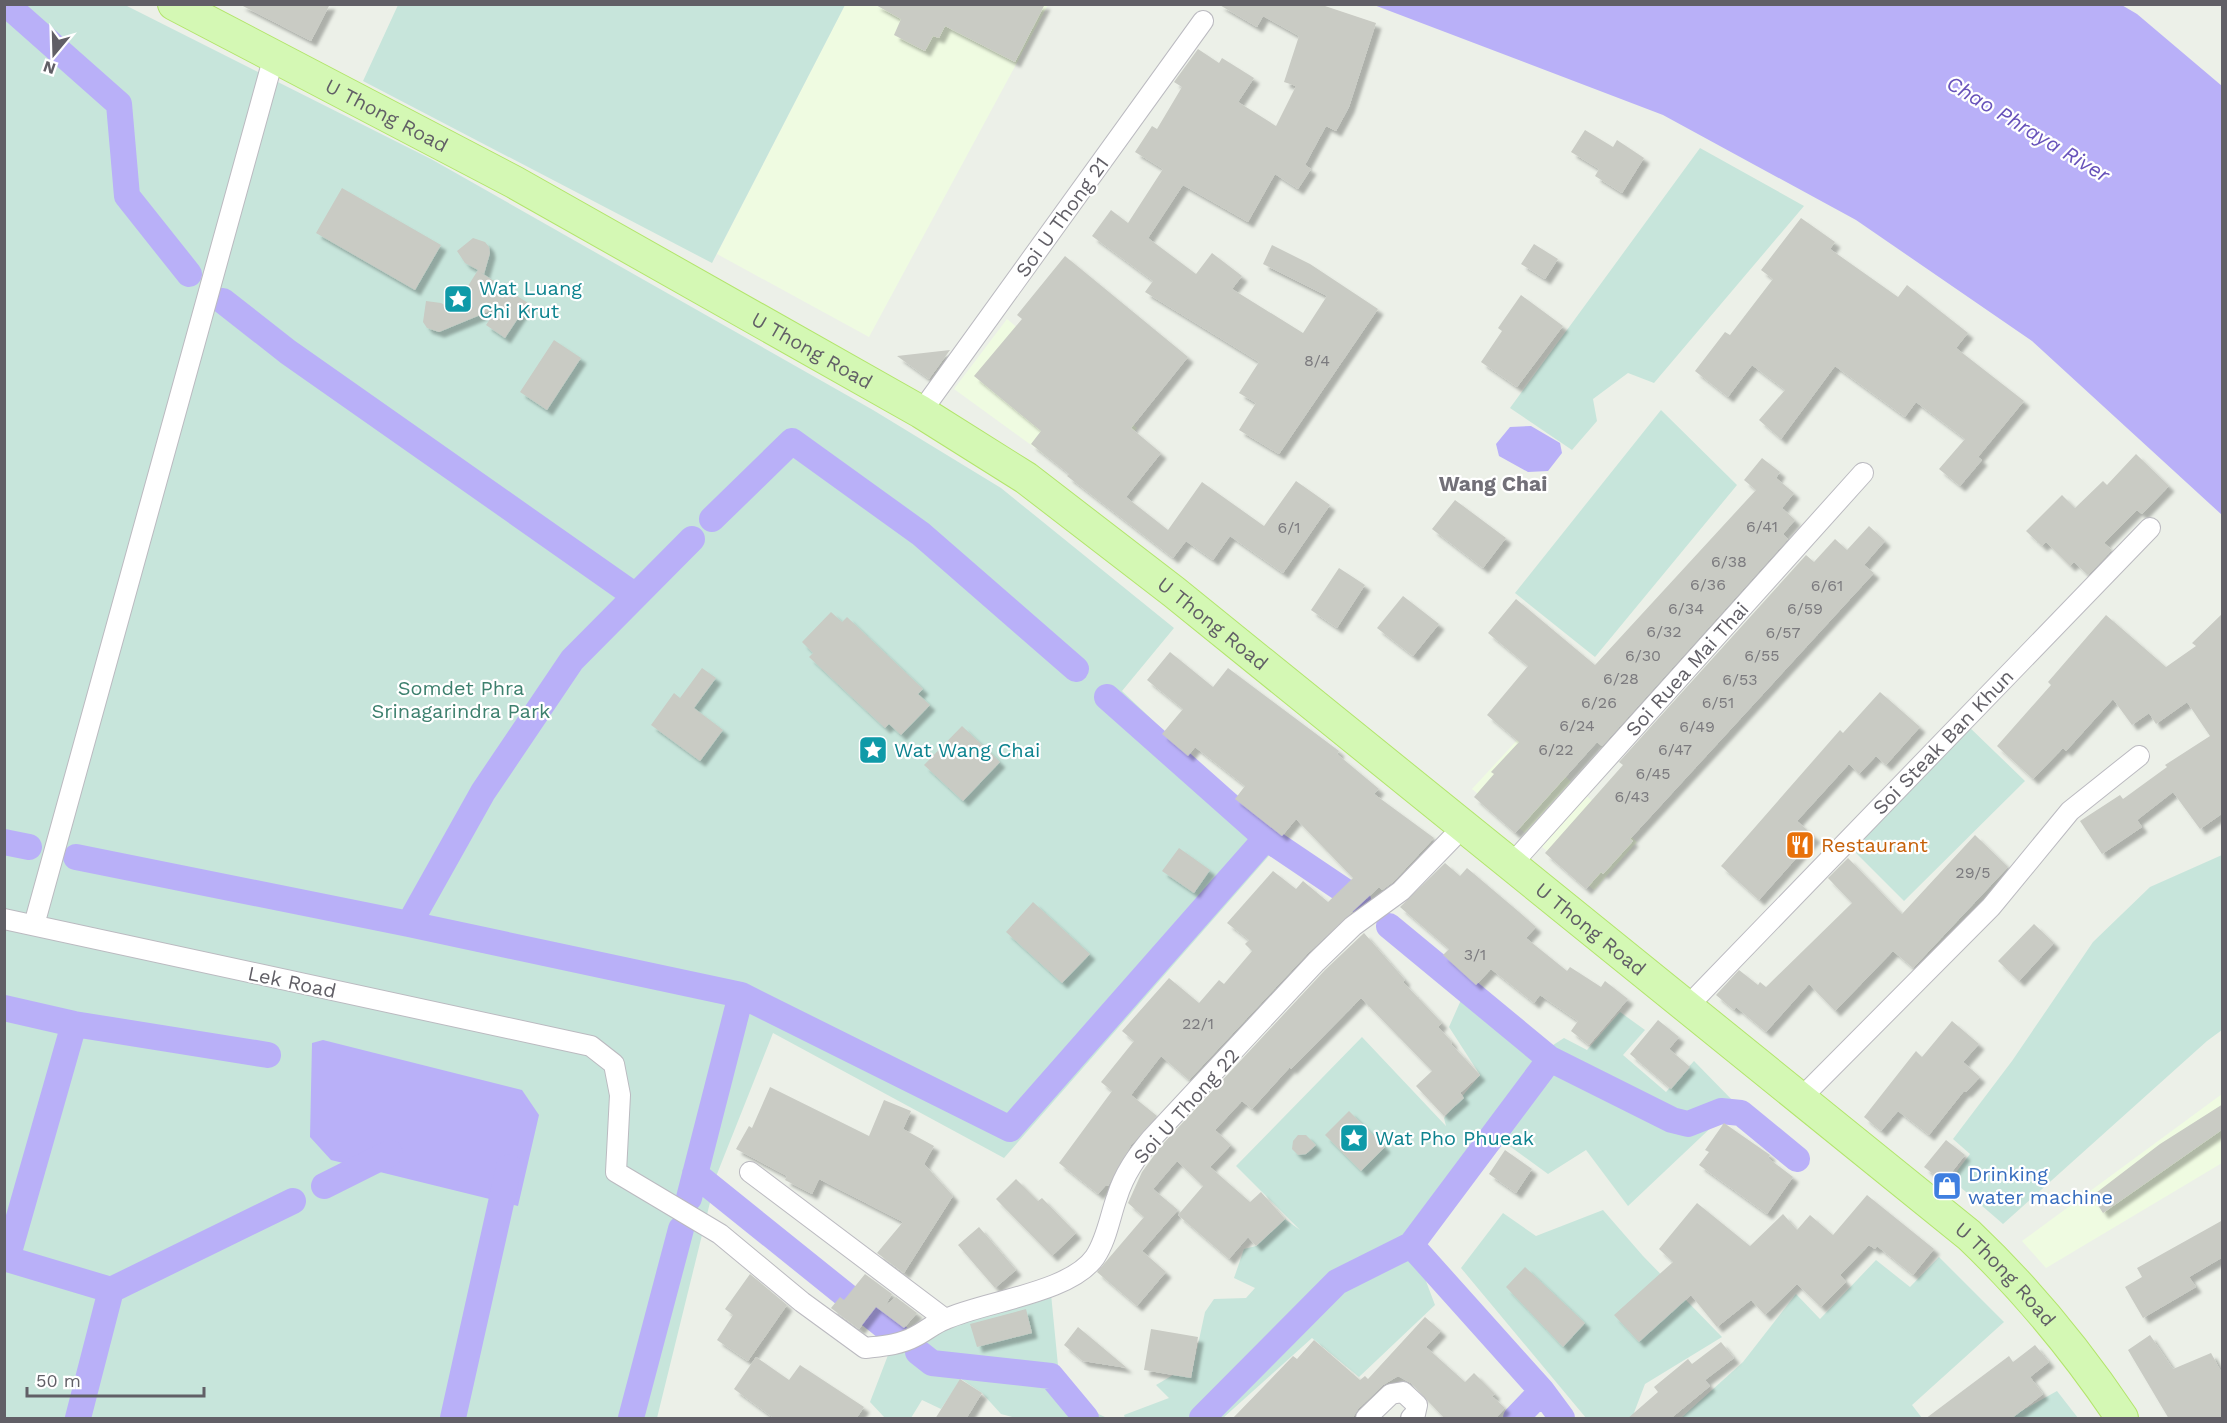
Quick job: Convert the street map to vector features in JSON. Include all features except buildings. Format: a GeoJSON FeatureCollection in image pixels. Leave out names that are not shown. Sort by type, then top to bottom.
{"type":"FeatureCollection","features":[{"type":"Feature","properties":{"kind":"main road","name":"U Thong Road"},"geometry":{"type":"LineString","coordinates":[[174,4],[514,182],[921,412],[1035,485],[1174,592],[1969,1235],[2015,1278],[2088,1367],[2122,1419]]}},
{"type":"Feature","properties":{"kind":"street","name":"Soi U Thong 21"},"geometry":{"type":"LineString","coordinates":[[921,412],[1203,21]]}},
{"type":"Feature","properties":{"kind":"street"},"geometry":{"type":"LineString","coordinates":[[34,926],[274,56]]}},
{"type":"Feature","properties":{"kind":"street","name":"Soi Ruea Mai Thai"},"geometry":{"type":"LineString","coordinates":[[1510,866],[1863,472]]}},
{"type":"Feature","properties":{"kind":"street","name":"Soi Steak Ban Khun"},"geometry":{"type":"LineString","coordinates":[[1686,1008],[2150,528]]}},
{"type":"Feature","properties":{"kind":"street"},"geometry":{"type":"LineString","coordinates":[[1800,1099],[1991,907],[2070,811],[2139,756]]}},
{"type":"Feature","properties":{"kind":"street","name":"Soi U Thong 22"},"geometry":{"type":"LineString","coordinates":[[865,1348],[889,1346],[912,1338],[945,1319],[1064,1282],[1082,1271],[1095,1257],[1103,1242],[1118,1194],[1132,1163],[1152,1138],[1316,962],[1353,926],[1401,891],[1463,827]]}},
{"type":"Feature","properties":{"kind":"street","name":"Lek Road"},"geometry":{"type":"LineString","coordinates":[[4,919],[591,1046],[614,1064],[620,1095],[616,1172],[720,1234],[802,1302],[865,1348]]}},
{"type":"Feature","properties":{"kind":"street"},"geometry":{"type":"LineString","coordinates":[[750,1172],[945,1319]]}},
{"type":"Feature","properties":{"kind":"street"},"geometry":{"type":"LineString","coordinates":[[1366,1419],[1391,1394],[1403,1392],[1417,1405],[1411,1419]]}},
{"type":"Feature","properties":{"kind":"shaded area"},"geometry":{"type":"Polygon","coordinates":[[[845,5],[1048,5],[869,337],[717,254],[845,5]]]}},
{"type":"Feature","properties":{"kind":"shaded area"},"geometry":{"type":"Polygon","coordinates":[[[1007,319],[1137,428],[1089,487],[954,389],[1007,319]]]}},
{"type":"Feature","properties":{"kind":"shaded area"},"geometry":{"type":"Polygon","coordinates":[[[1521,736],[1637,842],[1594,890],[1472,789],[1521,736]]]}},
{"type":"Feature","properties":{"kind":"shaded area"},"geometry":{"type":"Polygon","coordinates":[[[2222,1094],[2222,1163],[2046,1268],[2022,1241],[2222,1094]]]}},
{"type":"Feature","properties":{"kind":"green space"},"geometry":{"type":"Polygon","coordinates":[[[398,4],[845,5],[712,263],[363,81],[398,4]]]}},
{"type":"Feature","properties":{"kind":"green space","name":"Somdet Phra Srinagarindra Park"},"geometry":{"type":"Polygon","coordinates":[[[5,5],[125,5],[431,159],[873,410],[1001,488],[1174,628],[1122,691],[1281,842],[1004,1158],[773,1033],[717,1174],[657,1418],[5,1418],[5,5]]]}},
{"type":"Feature","properties":{"kind":"green space"},"geometry":{"type":"Polygon","coordinates":[[[1700,148],[1804,206],[1654,383],[1628,373],[1593,399],[1597,421],[1572,450],[1510,408],[1700,148]]]}},
{"type":"Feature","properties":{"kind":"green space"},"geometry":{"type":"Polygon","coordinates":[[[1661,410],[1737,485],[1595,657],[1515,593],[1661,410]]]}},
{"type":"Feature","properties":{"kind":"green space"},"geometry":{"type":"Polygon","coordinates":[[[1965,723],[2025,781],[1904,901],[1849,846],[1965,723]]]}},
{"type":"Feature","properties":{"kind":"green space"},"geometry":{"type":"Polygon","coordinates":[[[2222,855],[2222,1030],[2003,1224],[1951,1179],[1970,1154],[1953,1139],[2012,1061],[2093,942],[2150,887],[2222,855]]]}},
{"type":"Feature","properties":{"kind":"green space"},"geometry":{"type":"Polygon","coordinates":[[[1461,1000],[1547,1049],[1564,1038],[1587,1050],[1620,1012],[1645,1030],[1623,1055],[1666,1092],[1694,1061],[1736,1104],[1628,1206],[1586,1150],[1548,1174],[1504,1142],[1449,1212],[1415,1226],[1418,1260],[1435,1305],[1359,1377],[1312,1338],[1223,1418],[1125,1418],[1124,1415],[1169,1398],[1156,1385],[1173,1375],[1191,1377],[1205,1312],[1214,1299],[1246,1298],[1255,1288],[1234,1278],[1244,1249],[1256,1246],[1285,1219],[1300,1230],[1236,1166],[1362,1037],[1446,1126],[1444,1118],[1480,1075],[1449,1027],[1461,1000]]]}},
{"type":"Feature","properties":{"kind":"green space"},"geometry":{"type":"Polygon","coordinates":[[[1603,1210],[1643,1256],[1722,1337],[1645,1384],[1632,1418],[1586,1418],[1461,1268],[1503,1213],[1536,1236],[1603,1210]]]}},
{"type":"Feature","properties":{"kind":"green space"},"geometry":{"type":"Polygon","coordinates":[[[1939,1257],[2004,1322],[1912,1405],[1922,1418],[1681,1418],[1743,1362],[1796,1294],[1820,1319],[1876,1260],[1910,1287],[1939,1257]]]}},
{"type":"Feature","properties":{"kind":"green space"},"geometry":{"type":"Polygon","coordinates":[[[1051,1294],[1061,1396],[1107,1418],[1016,1418],[1001,1414],[982,1393],[961,1379],[941,1409],[922,1400],[911,1418],[885,1418],[870,1402],[890,1350],[966,1315],[1051,1294]]]}},
{"type":"Feature","properties":{"kind":"green space"},"geometry":{"type":"Polygon","coordinates":[[[2057,1391],[2078,1418],[2009,1418],[2057,1391]]]}},
{"type":"Feature","properties":{"kind":"water","name":"Chao Phraya River"},"geometry":{"type":"Polygon","coordinates":[[[2120,4],[2137,14],[2222,86],[2222,515],[2032,341],[1856,220],[1663,115],[1374,5],[2120,4]]]}},
{"type":"Feature","properties":{"kind":"water"},"geometry":{"type":"Polygon","coordinates":[[[1531,426],[1560,443],[1562,453],[1548,471],[1528,472],[1499,456],[1496,444],[1510,427],[1531,426]]]}},
{"type":"Feature","properties":{"kind":"water"},"geometry":{"type":"Polygon","coordinates":[[[323,1040],[522,1090],[539,1115],[518,1206],[331,1160],[310,1137],[312,1043],[323,1040]]]}},
{"type":"Feature","properties":{"kind":"waterway"},"geometry":{"type":"LineString","coordinates":[[6,4],[119,104],[127,196],[189,274]]}},
{"type":"Feature","properties":{"kind":"waterway"},"geometry":{"type":"LineString","coordinates":[[223,301],[288,352],[634,595]]}},
{"type":"Feature","properties":{"kind":"waterway"},"geometry":{"type":"LineString","coordinates":[[712,519],[792,441],[921,534],[1076,669]]}},
{"type":"Feature","properties":{"kind":"waterway"},"geometry":{"type":"LineString","coordinates":[[409,924],[483,792],[572,660],[692,539]]}},
{"type":"Feature","properties":{"kind":"waterway"},"geometry":{"type":"LineString","coordinates":[[1107,697],[1266,838],[1358,900]]}},
{"type":"Feature","properties":{"kind":"waterway"},"geometry":{"type":"LineString","coordinates":[[76,857],[409,924],[741,995],[1010,1129],[1266,838]]}},
{"type":"Feature","properties":{"kind":"waterway"},"geometry":{"type":"LineString","coordinates":[[4,842],[29,847]]}},
{"type":"Feature","properties":{"kind":"waterway"},"geometry":{"type":"LineString","coordinates":[[1389,926],[1550,1059],[1672,1120],[1688,1124],[1721,1111],[1741,1113],[1797,1159]]}},
{"type":"Feature","properties":{"kind":"waterway"},"geometry":{"type":"LineString","coordinates":[[689,1198],[741,995]]}},
{"type":"Feature","properties":{"kind":"waterway"},"geometry":{"type":"LineString","coordinates":[[4,1008],[74,1024],[268,1055]]}},
{"type":"Feature","properties":{"kind":"waterway"},"geometry":{"type":"LineString","coordinates":[[7,1259],[74,1024]]}},
{"type":"Feature","properties":{"kind":"waterway"},"geometry":{"type":"LineString","coordinates":[[1202,1418],[1337,1282],[1411,1245],[1550,1059]]}},
{"type":"Feature","properties":{"kind":"waterway"},"geometry":{"type":"LineString","coordinates":[[324,1186],[390,1153]]}},
{"type":"Feature","properties":{"kind":"waterway"},"geometry":{"type":"LineString","coordinates":[[453,1418],[509,1167]]}},
{"type":"Feature","properties":{"kind":"waterway"},"geometry":{"type":"LineString","coordinates":[[695,1174],[899,1338]]}},
{"type":"Feature","properties":{"kind":"waterway"},"geometry":{"type":"LineString","coordinates":[[111,1290],[293,1201]]}},
{"type":"Feature","properties":{"kind":"waterway"},"geometry":{"type":"LineString","coordinates":[[631,1418],[681,1229]]}},
{"type":"Feature","properties":{"kind":"waterway"},"geometry":{"type":"LineString","coordinates":[[1411,1245],[1542,1391],[1562,1418]]}},
{"type":"Feature","properties":{"kind":"waterway"},"geometry":{"type":"LineString","coordinates":[[4,1258],[111,1290],[78,1418]]}},
{"type":"Feature","properties":{"kind":"waterway"},"geometry":{"type":"LineString","coordinates":[[918,1352],[932,1363],[1051,1376],[1086,1418]]}},
{"type":"Feature","properties":{"kind":"waterway"},"geometry":{"type":"LineString","coordinates":[[1516,1418],[1542,1391]]}},
{"type":"Feature","properties":{"kind":"place","name":"Wat Luang Chi Krut"},"geometry":{"type":"Point","coordinates":[458,299]}},
{"type":"Feature","properties":{"kind":"place","name":"Wat Wang Chai"},"geometry":{"type":"Point","coordinates":[873,750]}},
{"type":"Feature","properties":{"kind":"place","name":"Restaurant"},"geometry":{"type":"Point","coordinates":[1800,845]}},
{"type":"Feature","properties":{"kind":"place","name":"Wat Pho Phueak"},"geometry":{"type":"Point","coordinates":[1354,1138]}},
{"type":"Feature","properties":{"kind":"place","name":"Drinking water machine"},"geometry":{"type":"Point","coordinates":[1947,1186]}},
{"type":"Feature","properties":{"kind":"district","name":"Wang Chai"},"geometry":{"type":"Point","coordinates":[1493,484]}}]}
